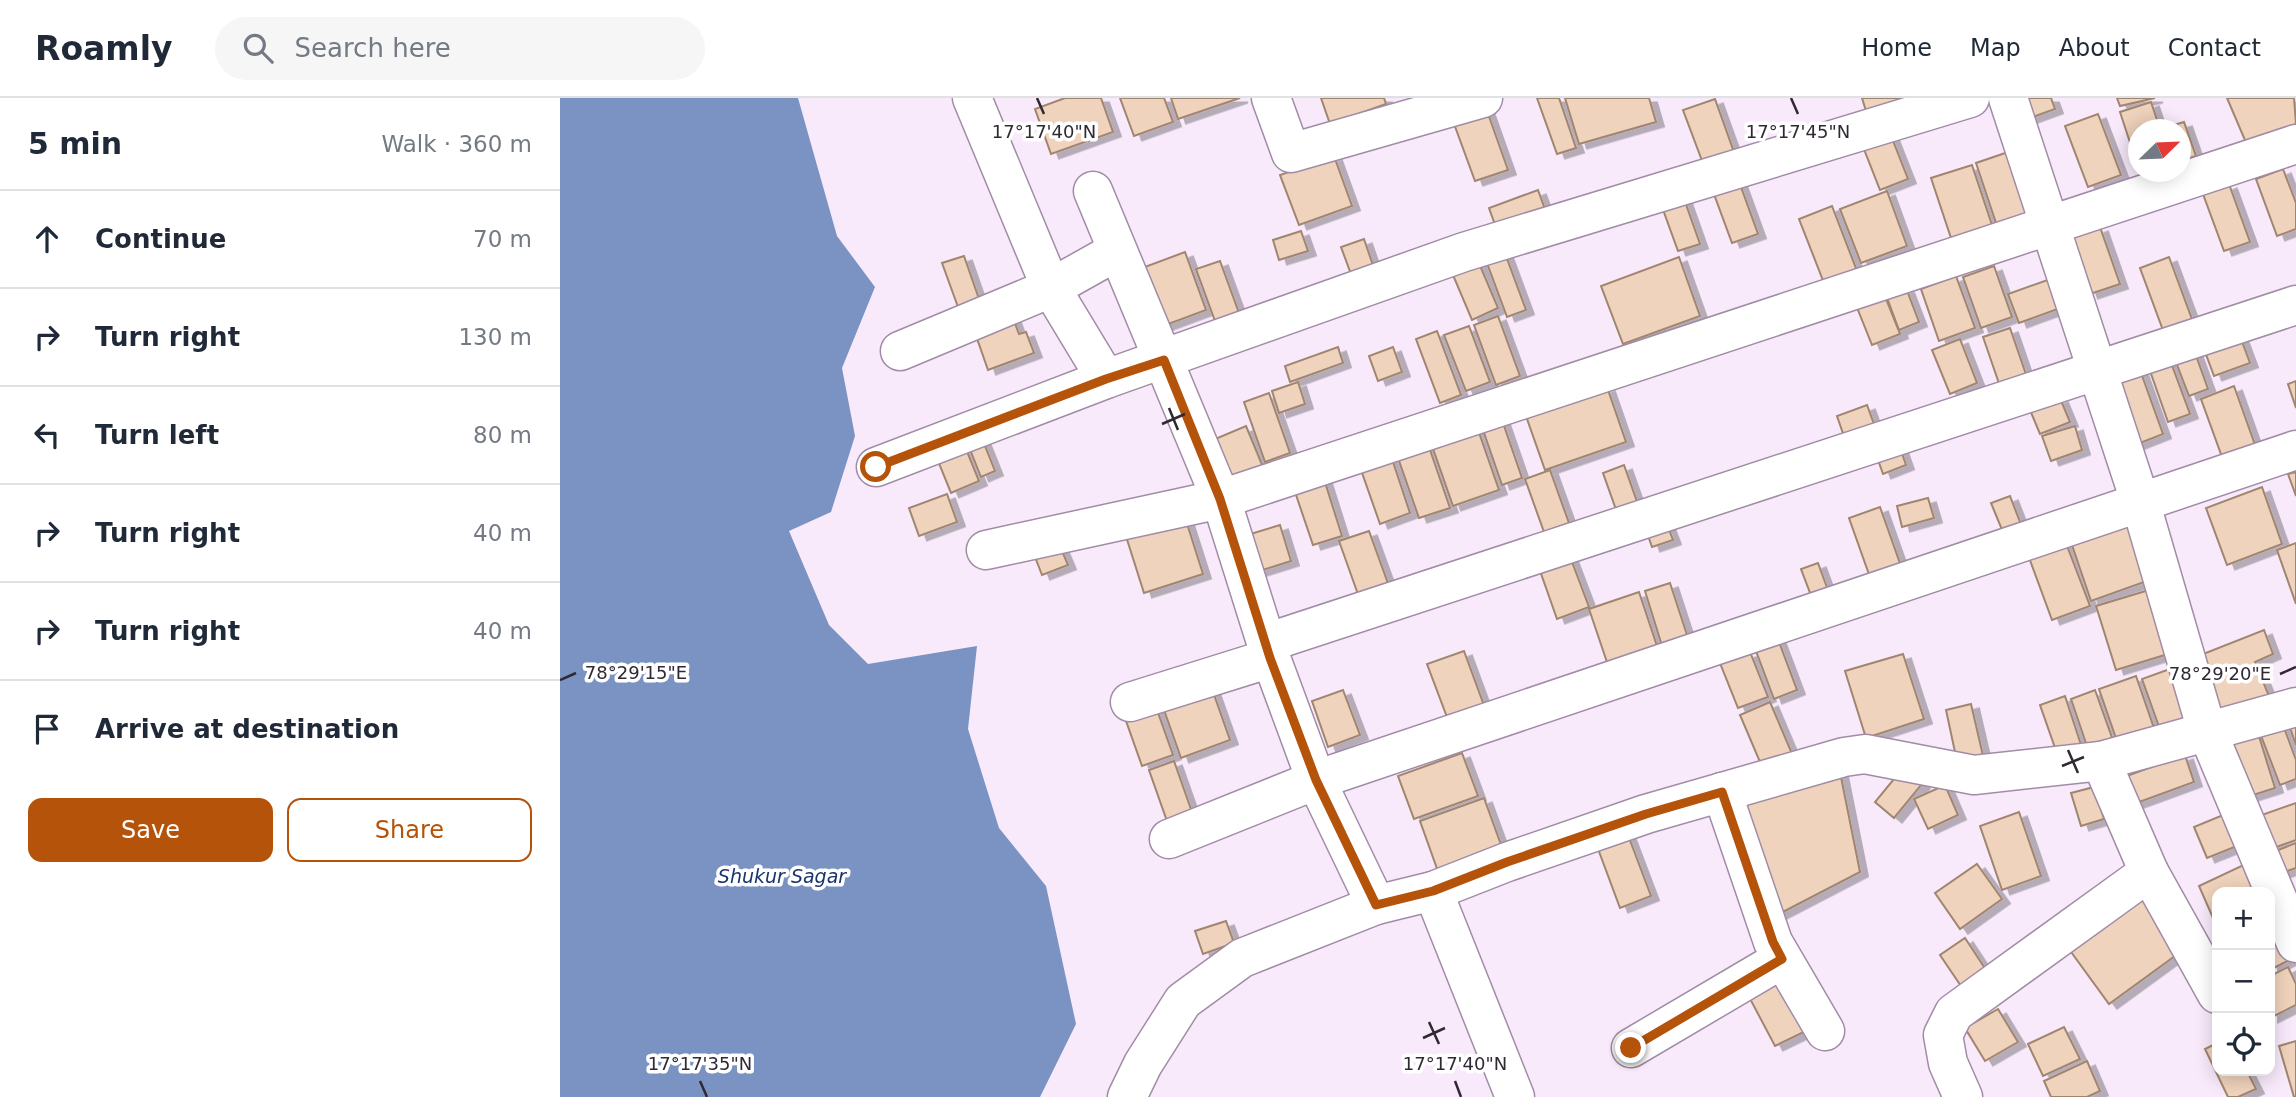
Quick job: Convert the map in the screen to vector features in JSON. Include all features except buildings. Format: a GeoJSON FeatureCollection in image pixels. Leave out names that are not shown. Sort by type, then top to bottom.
{"type":"FeatureCollection","features":[{"type":"Feature","properties":{"kind":"street"},"geometry":{"type":"LineString","coordinates":[[972,98],[1051,288],[1106,379]]}},
{"type":"Feature","properties":{"kind":"street"},"geometry":{"type":"LineString","coordinates":[[1271,98],[1291,153],[1395,110],[1483,98]]}},
{"type":"Feature","properties":{"kind":"street"},"geometry":{"type":"LineString","coordinates":[[876,467],[1106,379],[1464,252],[1969,98]]}},
{"type":"Feature","properties":{"kind":"street"},"geometry":{"type":"LineString","coordinates":[[2008,98],[2140,501],[2207,731],[2296,943]]}},
{"type":"Feature","properties":{"kind":"street"},"geometry":{"type":"LineString","coordinates":[[986,550],[1220,499],[2296,144]]}},
{"type":"Feature","properties":{"kind":"street"},"geometry":{"type":"LineString","coordinates":[[1093,191],[1220,499],[1268,650],[1316,780],[1376,905]]}},
{"type":"Feature","properties":{"kind":"street"},"geometry":{"type":"LineString","coordinates":[[900,351],[1051,288],[1117,251]]}},
{"type":"Feature","properties":{"kind":"street"},"geometry":{"type":"LineString","coordinates":[[1130,702],[1268,650],[2296,305]]}},
{"type":"Feature","properties":{"kind":"street"},"geometry":{"type":"LineString","coordinates":[[1169,839],[1316,780],[2296,450]]}},
{"type":"Feature","properties":{"kind":"street"},"geometry":{"type":"LineString","coordinates":[[1127,1097],[1143,1064],[1183,1001],[1242,958],[1376,905],[1433,891],[1507,862],[1646,814],[1844,757],[1865,754],[1974,775],[2101,761],[2296,707]]}},
{"type":"Feature","properties":{"kind":"street"},"geometry":{"type":"LineString","coordinates":[[2101,761],[2149,872],[2212,985]]}},
{"type":"Feature","properties":{"kind":"street"},"geometry":{"type":"LineString","coordinates":[[1722,792],[1773,942],[1825,1031]]}},
{"type":"Feature","properties":{"kind":"street"},"geometry":{"type":"LineString","coordinates":[[1963,1097],[1948,1063],[1943,1035],[1954,1013],[2149,872]]}},
{"type":"Feature","properties":{"kind":"street"},"geometry":{"type":"LineString","coordinates":[[1433,891],[1515,1097]]}},
{"type":"Feature","properties":{"kind":"street"},"geometry":{"type":"LineString","coordinates":[[1631,1048],[1782,959]]}},
{"type":"Feature","properties":{"kind":"water","name":"Shukur Sagar"},"geometry":{"type":"Polygon","coordinates":[[[560,98],[798,98],[837,236],[875,287],[842,368],[855,436],[831,512],[789,531],[829,625],[868,664],[977,646],[968,729],[999,828],[1046,886],[1076,1024],[1040,1097],[560,1097],[560,98]]]}},
{"type":"Feature","properties":{"kind":"route"},"geometry":{"type":"LineString","coordinates":[[876,467],[1106,379],[1164,360],[1220,499],[1270,658],[1316,780],[1376,905],[1433,891],[1507,862],[1646,814],[1722,792],[1773,942],[1782,959],[1631,1048]]}}]}
